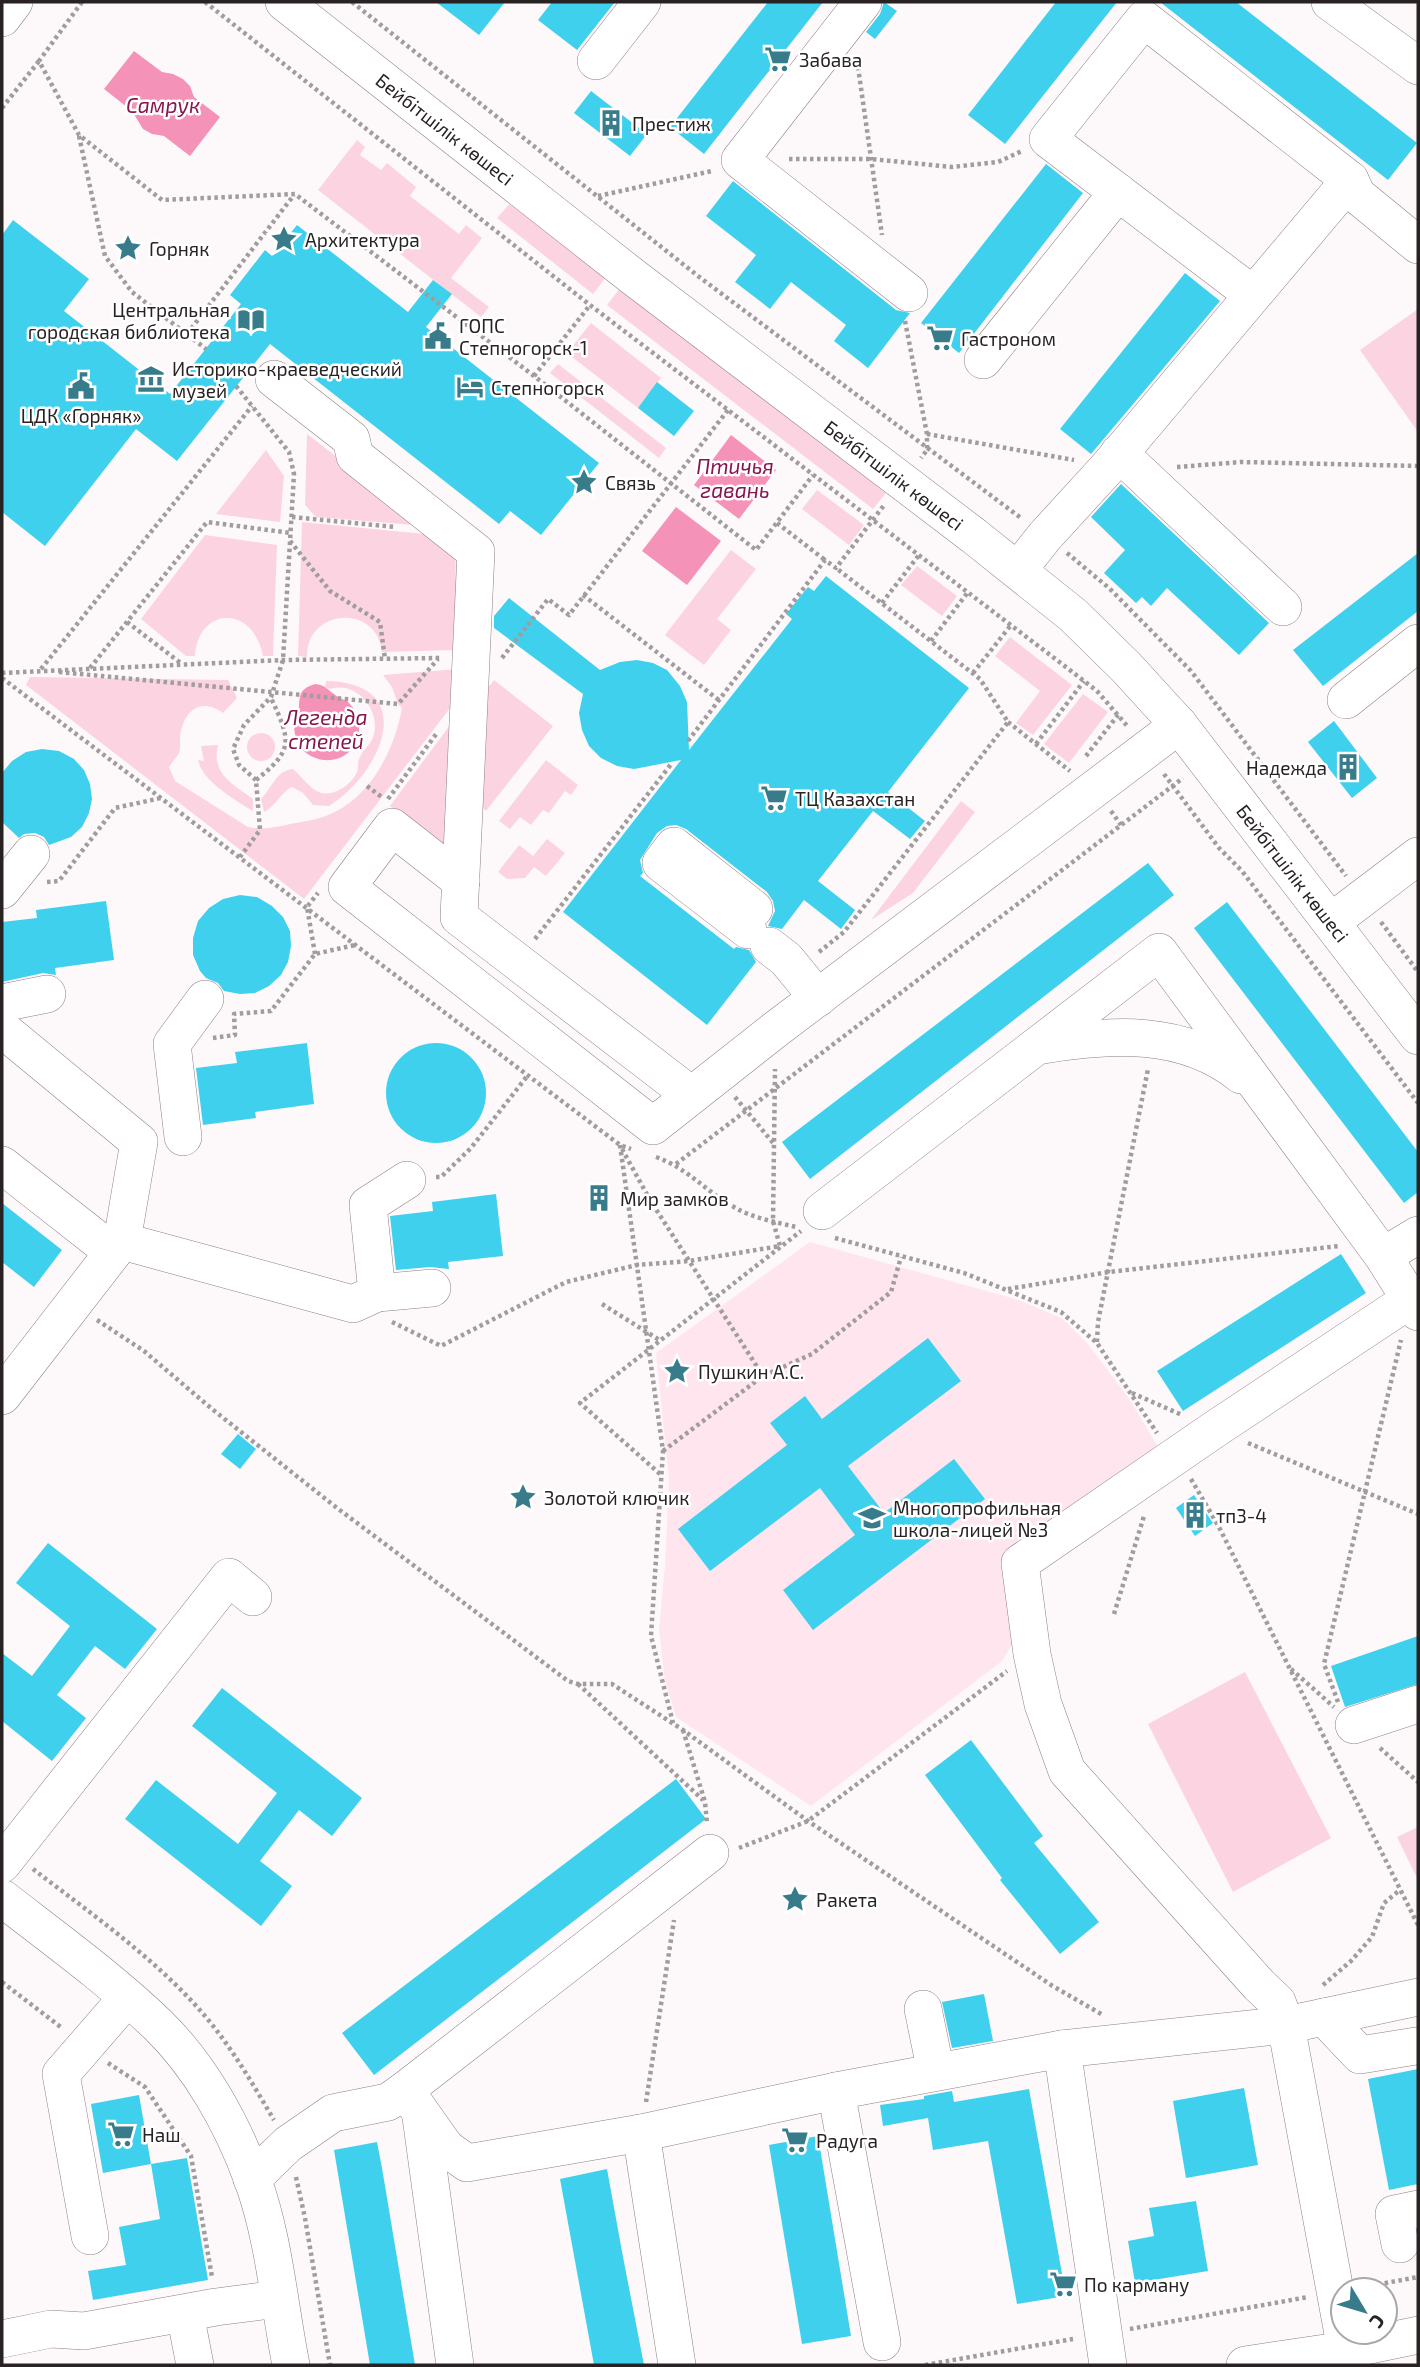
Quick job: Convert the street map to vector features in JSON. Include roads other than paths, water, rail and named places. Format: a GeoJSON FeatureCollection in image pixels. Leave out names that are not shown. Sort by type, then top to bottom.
{"type":"FeatureCollection","features":[{"type":"Feature","properties":{"kind":"street"},"geometry":{"type":"LineString","coordinates":[[2,18],[14,2]]}},
{"type":"Feature","properties":{"kind":"street","name":"Бейбітшілік көшесі"},"geometry":{"type":"LineString","coordinates":[[284,2],[632,276],[1018,570],[1073,615],[1102,642],[1178,725],[1418,1036]]}},
{"type":"Feature","properties":{"kind":"street"},"geometry":{"type":"LineString","coordinates":[[596,61],[642,2]]}},
{"type":"Feature","properties":{"kind":"street"},"geometry":{"type":"LineString","coordinates":[[863,2],[740,160],[909,293]]}},
{"type":"Feature","properties":{"kind":"street"},"geometry":{"type":"LineString","coordinates":[[1330,2],[1418,66]]}},
{"type":"Feature","properties":{"kind":"street"},"geometry":{"type":"LineString","coordinates":[[1252,294],[1048,139],[1144,19],[1350,180],[1357,195],[1418,245]]}},
{"type":"Feature","properties":{"kind":"street"},"geometry":{"type":"LineString","coordinates":[[1018,570],[1350,180]]}},
{"type":"Feature","properties":{"kind":"street"},"geometry":{"type":"LineString","coordinates":[[983,360],[1118,192]]}},
{"type":"Feature","properties":{"kind":"street"},"geometry":{"type":"LineString","coordinates":[[263,393],[351,439],[355,456],[476,552],[459,917],[691,1095]]}},
{"type":"Feature","properties":{"kind":"street"},"geometry":{"type":"LineString","coordinates":[[1119,453],[1283,607]]}},
{"type":"Feature","properties":{"kind":"street"},"geometry":{"type":"LineString","coordinates":[[1346,700],[1418,643]]}},
{"type":"Feature","properties":{"kind":"street"},"geometry":{"type":"LineString","coordinates":[[461,881],[392,827],[347,887],[653,1126],[1178,725]]}},
{"type":"Feature","properties":{"kind":"street"},"geometry":{"type":"LineString","coordinates":[[2,890],[31,854]]}},
{"type":"Feature","properties":{"kind":"street"},"geometry":{"type":"LineString","coordinates":[[1331,922],[1418,856]]}},
{"type":"Feature","properties":{"kind":"street"},"geometry":{"type":"LineString","coordinates":[[757,928],[818,998]]}},
{"type":"Feature","properties":{"kind":"street"},"geometry":{"type":"LineString","coordinates":[[825,1223],[1039,1045],[1159,952],[1377,1249],[1415,1305],[1215,1429],[1020,1563],[1032,1654],[1044,1704],[1066,1771],[1282,2013],[1346,2350]]}},
{"type":"Feature","properties":{"kind":"street"},"geometry":{"type":"LineString","coordinates":[[2,1003],[47,994]]}},
{"type":"Feature","properties":{"kind":"street"},"geometry":{"type":"LineString","coordinates":[[2,1029],[139,1142],[197,1136],[172,1044],[205,999]]}},
{"type":"Feature","properties":{"kind":"street"},"geometry":{"type":"LineString","coordinates":[[1039,1045],[1124,1036],[1181,1043],[1211,1055],[1233,1068],[1261,1091]]}},
{"type":"Feature","properties":{"kind":"street"},"geometry":{"type":"LineString","coordinates":[[2,1395],[118,1246],[139,1142]]}},
{"type":"Feature","properties":{"kind":"street"},"geometry":{"type":"LineString","coordinates":[[2,1166],[118,1246],[365,1298],[432,1287]]}},
{"type":"Feature","properties":{"kind":"street"},"geometry":{"type":"LineString","coordinates":[[365,1298],[368,1205],[407,1180]]}},
{"type":"Feature","properties":{"kind":"street"},"geometry":{"type":"LineString","coordinates":[[1377,1249],[1418,1235]]}},
{"type":"Feature","properties":{"kind":"street"},"geometry":{"type":"LineString","coordinates":[[2,1864],[229,1577],[253,1597]]}},
{"type":"Feature","properties":{"kind":"street"},"geometry":{"type":"LineString","coordinates":[[1346,1714],[1418,1704]]}},
{"type":"Feature","properties":{"kind":"street"},"geometry":{"type":"LineString","coordinates":[[252,2179],[288,2144],[333,2113],[388,2102],[412,2101],[710,1853]]}},
{"type":"Feature","properties":{"kind":"street"},"geometry":{"type":"LineString","coordinates":[[2,1898],[160,2027],[195,2069],[228,2123],[252,2179],[266,2227],[291,2365]]}},
{"type":"Feature","properties":{"kind":"street"},"geometry":{"type":"LineString","coordinates":[[412,2101],[446,2148],[467,2163],[641,2133],[836,2091],[1062,2049],[1282,2013],[1324,2017],[1418,1997]]}},
{"type":"Feature","properties":{"kind":"street"},"geometry":{"type":"LineString","coordinates":[[90,2236],[61,2074],[127,1998]]}},
{"type":"Feature","properties":{"kind":"street"},"geometry":{"type":"LineString","coordinates":[[923,2009],[936,2072]]}},
{"type":"Feature","properties":{"kind":"street"},"geometry":{"type":"LineString","coordinates":[[1324,2017],[1360,2055],[1416,2046]]}},
{"type":"Feature","properties":{"kind":"street"},"geometry":{"type":"LineString","coordinates":[[1062,2049],[1108,2365]]}},
{"type":"Feature","properties":{"kind":"street"},"geometry":{"type":"LineString","coordinates":[[836,2091],[881,2342]]}},
{"type":"Feature","properties":{"kind":"street"},"geometry":{"type":"LineString","coordinates":[[412,2101],[455,2365]]}},
{"type":"Feature","properties":{"kind":"street"},"geometry":{"type":"LineString","coordinates":[[641,2133],[677,2365]]}},
{"type":"Feature","properties":{"kind":"street"},"geometry":{"type":"LineString","coordinates":[[1400,2244],[1394,2214],[1418,2209]]}},
{"type":"Feature","properties":{"kind":"street"},"geometry":{"type":"LineString","coordinates":[[2,2339],[51,2329],[84,2331],[278,2299]]}},
{"type":"Feature","properties":{"kind":"street"},"geometry":{"type":"LineString","coordinates":[[195,2365],[200,2311]]}},
{"type":"Feature","properties":{"kind":"street"},"geometry":{"type":"LineString","coordinates":[[1245,2365],[1346,2350],[1418,2335]]}},
{"type":"Feature","properties":{"kind":"water","name":"Самрук"},"geometry":{"type":"Polygon","coordinates":[[[134,51],[162,72],[183,79],[190,86],[194,97],[220,117],[190,156],[164,136],[143,129],[132,111],[104,89],[134,51]]]}},
{"type":"Feature","properties":{"kind":"water","name":"Птичья гавань"},"geometry":{"type":"Polygon","coordinates":[[[731,435],[776,470],[739,519],[694,485],[731,435]]]}},
{"type":"Feature","properties":{"kind":"water","name":"Птичья гавань"},"geometry":{"type":"Polygon","coordinates":[[[676,507],[721,541],[687,585],[642,551],[676,507]]]}},
{"type":"Feature","properties":{"kind":"water","name":"Легенда степей"},"geometry":{"type":"Polygon","coordinates":[[[315,684],[324,686],[348,702],[358,720],[359,733],[354,745],[343,756],[334,759],[317,759],[309,755],[298,743],[295,734],[300,695],[315,684]]]}},
{"type":"Feature","properties":{"kind":"place","name":"Забава"},"geometry":{"type":"Point","coordinates":[778,59]}},
{"type":"Feature","properties":{"kind":"place","name":"Престиж"},"geometry":{"type":"Point","coordinates":[611,123]}},
{"type":"Feature","properties":{"kind":"place","name":"Архитектура"},"geometry":{"type":"Point","coordinates":[284,239]}},
{"type":"Feature","properties":{"kind":"place","name":"Горняк"},"geometry":{"type":"Point","coordinates":[128,248]}},
{"type":"Feature","properties":{"kind":"place","name":"Центральная городская библиотека"},"geometry":{"type":"Point","coordinates":[251,320]}},
{"type":"Feature","properties":{"kind":"place","name":"ГОПС Степногорск-1"},"geometry":{"type":"Point","coordinates":[438,336]}},
{"type":"Feature","properties":{"kind":"place","name":"Гастроном"},"geometry":{"type":"Point","coordinates":[940,338]}},
{"type":"Feature","properties":{"kind":"place","name":"Историко-краеведческий музей"},"geometry":{"type":"Point","coordinates":[151,379]}},
{"type":"Feature","properties":{"kind":"place","name":"ЦДК «Горняк»"},"geometry":{"type":"Point","coordinates":[81,386]}},
{"type":"Feature","properties":{"kind":"place","name":"Степногорск"},"geometry":{"type":"Point","coordinates":[470,387]}},
{"type":"Feature","properties":{"kind":"place","name":"Связь"},"geometry":{"type":"Point","coordinates":[584,482]}},
{"type":"Feature","properties":{"kind":"place","name":"Надежда"},"geometry":{"type":"Point","coordinates":[1348,767]}},
{"type":"Feature","properties":{"kind":"place","name":"ТЦ Казахстан"},"geometry":{"type":"Point","coordinates":[774,798]}},
{"type":"Feature","properties":{"kind":"place","name":"Мир замков"},"geometry":{"type":"Point","coordinates":[599,1198]}},
{"type":"Feature","properties":{"kind":"place","name":"Пушкин А.С."},"geometry":{"type":"Point","coordinates":[677,1371]}},
{"type":"Feature","properties":{"kind":"place","name":"Золотой ключик"},"geometry":{"type":"Point","coordinates":[523,1497]}},
{"type":"Feature","properties":{"kind":"place","name":"тп3-4"},"geometry":{"type":"Point","coordinates":[1195,1515]}},
{"type":"Feature","properties":{"kind":"place","name":"Многопрофильная школа-лицей №3"},"geometry":{"type":"Point","coordinates":[872,1518]}},
{"type":"Feature","properties":{"kind":"place","name":"Ракета"},"geometry":{"type":"Point","coordinates":[795,1899]}},
{"type":"Feature","properties":{"kind":"place","name":"Наш"},"geometry":{"type":"Point","coordinates":[121,2134]}},
{"type":"Feature","properties":{"kind":"place","name":"Радуга"},"geometry":{"type":"Point","coordinates":[795,2140]}},
{"type":"Feature","properties":{"kind":"place","name":"По карману"},"geometry":{"type":"Point","coordinates":[1063,2284]}}]}
